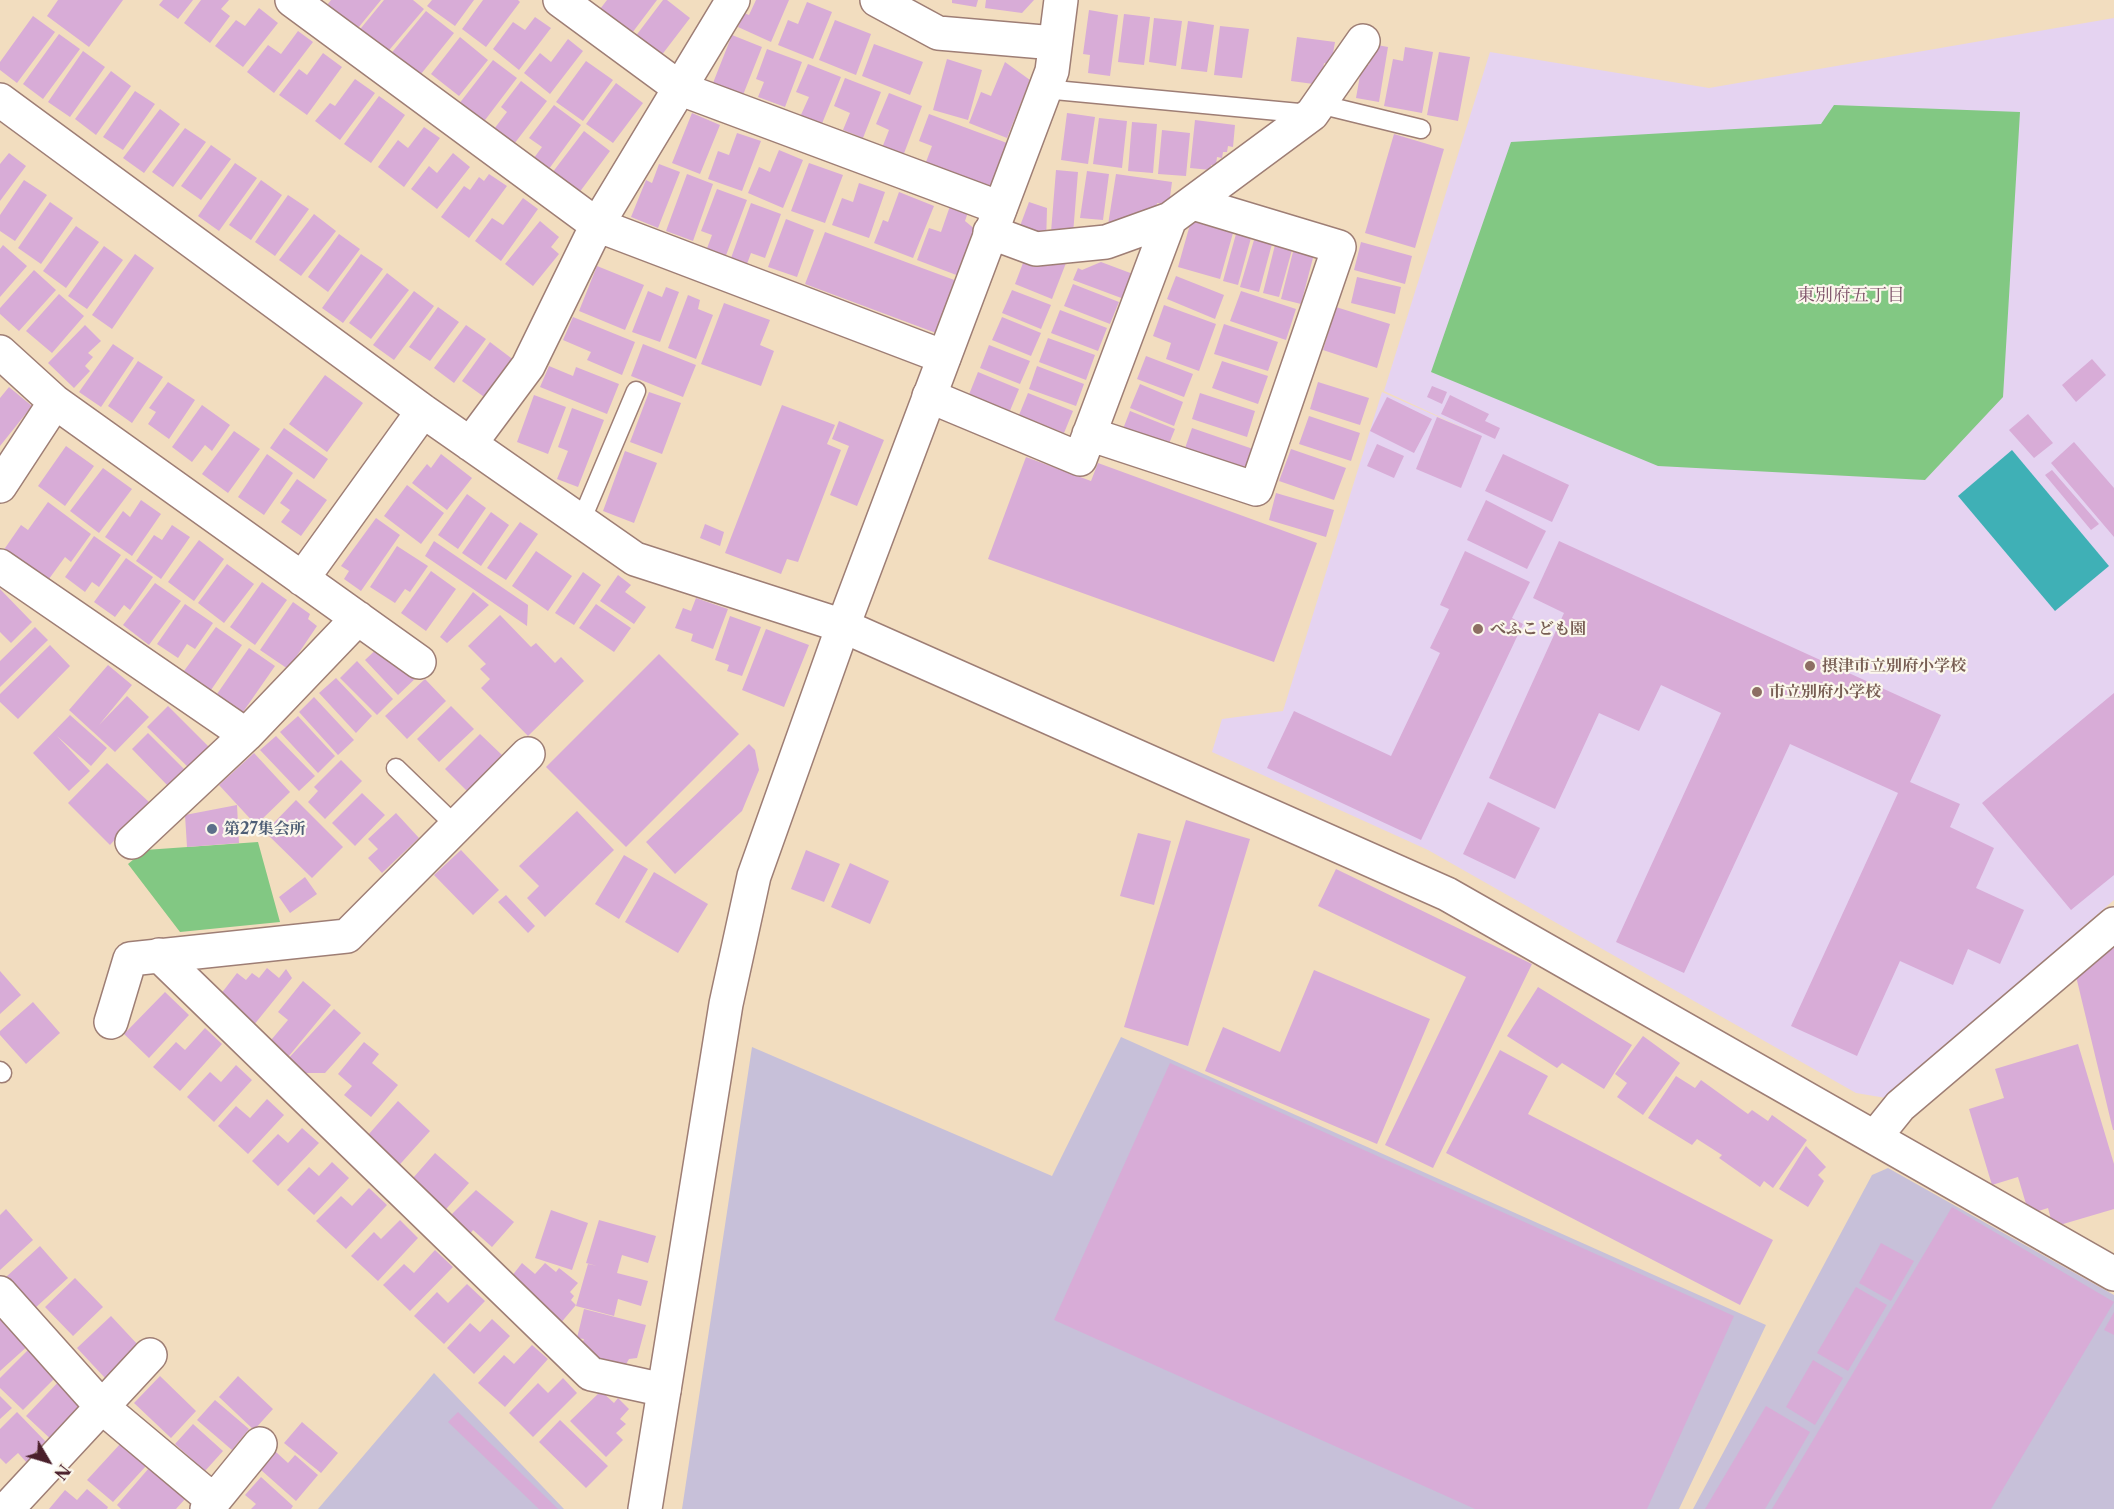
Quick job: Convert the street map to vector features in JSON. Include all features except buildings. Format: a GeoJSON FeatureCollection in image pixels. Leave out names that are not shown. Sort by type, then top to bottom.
{"type":"FeatureCollection","features":[{"type":"Feature","properties":{"kind":"street"},"geometry":{"type":"LineString","coordinates":[[292,0],[597,225],[944,357]]}},
{"type":"Feature","properties":{"kind":"street"},"geometry":{"type":"LineString","coordinates":[[560,0],[681,89],[995,220],[1036,249],[1106,242],[1182,211],[1316,110],[1363,41]]}},
{"type":"Feature","properties":{"kind":"street"},"geometry":{"type":"LineString","coordinates":[[470,444],[528,366],[597,225],[733,0]]}},
{"type":"Feature","properties":{"kind":"street"},"geometry":{"type":"LineString","coordinates":[[877,0],[938,33],[1055,43]]}},
{"type":"Feature","properties":{"kind":"street"},"geometry":{"type":"LineString","coordinates":[[645,1509],[726,1004],[754,876],[843,626],[1052,70],[1061,0]]}},
{"type":"Feature","properties":{"kind":"street"},"geometry":{"type":"LineString","coordinates":[[0,100],[423,411],[634,559],[843,626],[1448,894],[2114,1274]]}},
{"type":"Feature","properties":{"kind":"street"},"geometry":{"type":"LineString","coordinates":[[1089,434],[1256,489],[1339,247],[1182,211]]}},
{"type":"Feature","properties":{"kind":"street"},"geometry":{"type":"LineString","coordinates":[[929,396],[1080,459],[1182,211]]}},
{"type":"Feature","properties":{"kind":"street"},"geometry":{"type":"LineString","coordinates":[[0,352],[55,402],[419,662]]}},
{"type":"Feature","properties":{"kind":"street"},"geometry":{"type":"LineString","coordinates":[[0,486],[55,402]]}},
{"type":"Feature","properties":{"kind":"street"},"geometry":{"type":"LineString","coordinates":[[302,579],[423,411]]}},
{"type":"Feature","properties":{"kind":"street"},"geometry":{"type":"LineString","coordinates":[[0,566],[246,735]]}},
{"type":"Feature","properties":{"kind":"street"},"geometry":{"type":"LineString","coordinates":[[132,842],[246,735],[358,618]]}},
{"type":"Feature","properties":{"kind":"street"},"geometry":{"type":"LineString","coordinates":[[111,1022],[130,959],[347,936],[528,754]]}},
{"type":"Feature","properties":{"kind":"street"},"geometry":{"type":"LineString","coordinates":[[1875,1137],[1900,1106],[2114,924]]}},
{"type":"Feature","properties":{"kind":"street"},"geometry":{"type":"LineString","coordinates":[[159,956],[591,1374],[664,1390]]}},
{"type":"Feature","properties":{"kind":"street"},"geometry":{"type":"LineString","coordinates":[[0,1293],[102,1407],[210,1505],[260,1444]]}},
{"type":"Feature","properties":{"kind":"street"},"geometry":{"type":"LineString","coordinates":[[5,1504],[102,1407],[150,1355]]}},
{"type":"Feature","properties":{"kind":"lane"},"geometry":{"type":"LineString","coordinates":[[1044,89],[1316,110],[1421,129]]}},
{"type":"Feature","properties":{"kind":"lane"},"geometry":{"type":"LineString","coordinates":[[581,521],[636,391]]}},
{"type":"Feature","properties":{"kind":"lane"},"geometry":{"type":"LineString","coordinates":[[396,768],[456,826]]}},
{"type":"Feature","properties":{"kind":"shaded area","name":"摂津市立別府小学校"},"geometry":{"type":"Polygon","coordinates":[[[2114,18],[2114,900],[1886,1098],[1856,1093],[1428,850],[1212,752],[1222,719],[1283,711],[1382,392],[1477,434],[1384,391],[1490,52],[1709,88],[2114,18]]]}},
{"type":"Feature","properties":{"kind":"shaded area"},"geometry":{"type":"Polygon","coordinates":[[[1121,1037],[1766,1325],[1679,1509],[682,1509],[752,1047],[1052,1176],[1121,1037]]]}},
{"type":"Feature","properties":{"kind":"shaded area"},"geometry":{"type":"Polygon","coordinates":[[[1888,1168],[2114,1295],[2114,1509],[1693,1509],[1872,1175],[1888,1168]]]}},
{"type":"Feature","properties":{"kind":"shaded area"},"geometry":{"type":"Polygon","coordinates":[[[434,1373],[564,1509],[318,1509],[434,1373]]]}},
{"type":"Feature","properties":{"kind":"green space"},"geometry":{"type":"Polygon","coordinates":[[[1834,105],[2020,112],[2003,397],[1925,480],[1658,466],[1431,372],[1511,142],[1821,124],[1834,105]]]}},
{"type":"Feature","properties":{"kind":"green space"},"geometry":{"type":"Polygon","coordinates":[[[258,842],[280,922],[180,932],[128,864],[145,850],[258,842]]]}},
{"type":"Feature","properties":{"kind":"water"},"geometry":{"type":"Polygon","coordinates":[[[2012,450],[2109,566],[2055,611],[1958,496],[2012,450]]]}},
{"type":"Feature","properties":{"kind":"place","name":"べふこども園"},"geometry":{"type":"Point","coordinates":[1478,629]}},
{"type":"Feature","properties":{"kind":"place","name":"摂津市立別府小学校"},"geometry":{"type":"Point","coordinates":[1810,666]}},
{"type":"Feature","properties":{"kind":"place","name":"市立別府小学校"},"geometry":{"type":"Point","coordinates":[1757,692]}},
{"type":"Feature","properties":{"kind":"place","name":"第27集会所"},"geometry":{"type":"Point","coordinates":[212,829]}},
{"type":"Feature","properties":{"kind":"district","name":"東別府五丁目"},"geometry":{"type":"Point","coordinates":[1851,296]}}]}
